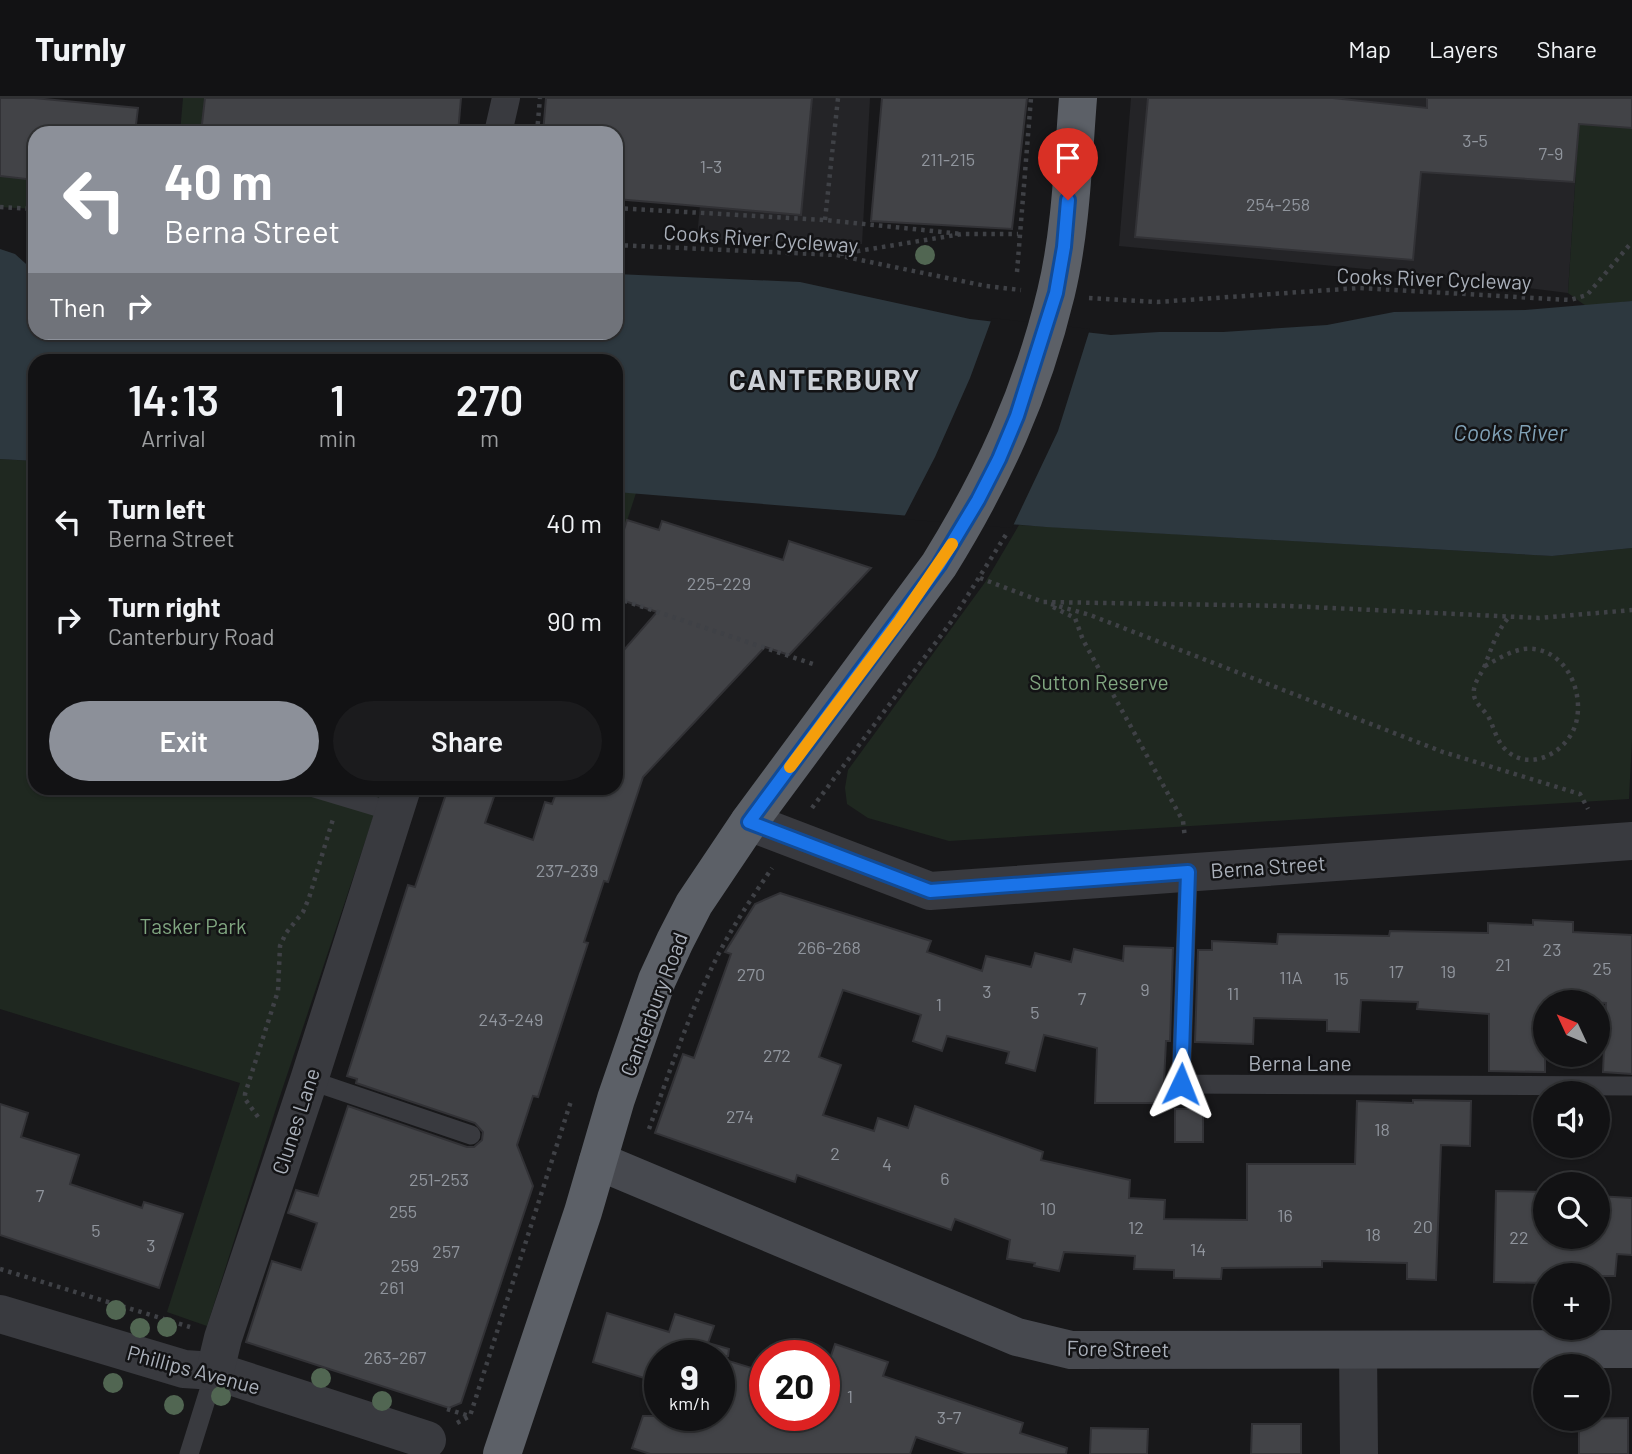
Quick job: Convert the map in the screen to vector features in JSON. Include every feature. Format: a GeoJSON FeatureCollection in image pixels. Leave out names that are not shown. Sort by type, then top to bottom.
{"type":"FeatureCollection","features":[{"type":"Feature","properties":{"kind":"highway","name":"Canterbury Road"},"geometry":{"type":"LineString","coordinates":[[502,1454],[657,979],[694,904],[749,822],[932,575],[967,520],[999,459],[1017,416],[1056,293],[1064,247],[1076,100]]}},
{"type":"Feature","properties":{"kind":"main road","name":"Fore Street"},"geometry":{"type":"LineString","coordinates":[[598,1161],[1017,1337],[1072,1350],[1632,1349]]}},
{"type":"Feature","properties":{"kind":"street"},"geometry":{"type":"LineString","coordinates":[[500,126],[506,98]]}},
{"type":"Feature","properties":{"kind":"street","name":"Clunes Lane"},"geometry":{"type":"LineString","coordinates":[[215,1371],[223,1338],[398,800]]}},
{"type":"Feature","properties":{"kind":"street","name":"Berna Street"},"geometry":{"type":"LineString","coordinates":[[749,822],[930,891],[1620,842]]}},
{"type":"Feature","properties":{"kind":"street","name":"Phillips Avenue"},"geometry":{"type":"LineString","coordinates":[[0,1314],[184,1369],[215,1371],[428,1440]]}},
{"type":"Feature","properties":{"kind":"street"},"geometry":{"type":"LineString","coordinates":[[1359,1350],[1359,1454]]}},
{"type":"Feature","properties":{"kind":"lane"},"geometry":{"type":"LineString","coordinates":[[341,795],[398,800]]}},
{"type":"Feature","properties":{"kind":"lane","name":"Berna Lane"},"geometry":{"type":"LineString","coordinates":[[1188,872],[1181,1084],[1632,1086]]}},
{"type":"Feature","properties":{"kind":"lane"},"geometry":{"type":"LineString","coordinates":[[309,1080],[471,1135]]}},
{"type":"Feature","properties":{"kind":"lane","name":"Clunes Lane"},"geometry":{"type":"LineString","coordinates":[[188,1454],[215,1371]]}},
{"type":"Feature","properties":{"kind":"path"},"geometry":{"type":"LineString","coordinates":[[538,126],[540,98]]}},
{"type":"Feature","properties":{"kind":"path"},"geometry":{"type":"LineString","coordinates":[[825,220],[838,98]]}},
{"type":"Feature","properties":{"kind":"path"},"geometry":{"type":"LineString","coordinates":[[1017,272],[1031,98]]}},
{"type":"Feature","properties":{"kind":"path"},"geometry":{"type":"LineString","coordinates":[[0,207],[28,209]]}},
{"type":"Feature","properties":{"kind":"path"},"geometry":{"type":"LineString","coordinates":[[623,208],[825,220],[962,233],[1018,234]]}},
{"type":"Feature","properties":{"kind":"path"},"geometry":{"type":"LineString","coordinates":[[836,255],[962,233]]}},
{"type":"Feature","properties":{"kind":"path","name":"Cooks River Cycleway"},"geometry":{"type":"LineString","coordinates":[[1126,302],[1359,288],[1570,300],[1587,295],[1632,242]]}},
{"type":"Feature","properties":{"kind":"path","name":"Cooks River Cycleway"},"geometry":{"type":"LineString","coordinates":[[623,245],[836,255],[986,286]]}},
{"type":"Feature","properties":{"kind":"path"},"geometry":{"type":"LineString","coordinates":[[823,792],[951,622],[1007,533]]}},
{"type":"Feature","properties":{"kind":"path"},"geometry":{"type":"LineString","coordinates":[[980,578],[1043,602],[1103,620],[1443,752],[1580,794],[1620,842]]}},
{"type":"Feature","properties":{"kind":"path"},"geometry":{"type":"LineString","coordinates":[[623,600],[813,664]]}},
{"type":"Feature","properties":{"kind":"path"},"geometry":{"type":"LineString","coordinates":[[1043,602],[1290,606],[1539,618],[1632,610]]}},
{"type":"Feature","properties":{"kind":"path"},"geometry":{"type":"LineString","coordinates":[[1043,602],[1074,618],[1083,640],[1183,821],[1188,872]]}},
{"type":"Feature","properties":{"kind":"path"},"geometry":{"type":"LineString","coordinates":[[1485,666],[1522,649],[1540,649],[1566,668],[1578,696],[1577,722],[1565,744],[1538,760],[1522,760],[1506,750],[1485,711],[1477,706],[1474,690],[1498,630],[1509,617]]}},
{"type":"Feature","properties":{"kind":"path"},"geometry":{"type":"LineString","coordinates":[[260,1119],[245,1100],[245,1094],[278,991],[280,946],[286,933],[303,912],[309,898],[341,795]]}},
{"type":"Feature","properties":{"kind":"path"},"geometry":{"type":"LineString","coordinates":[[649,1129],[674,1057],[714,963],[765,878]]}},
{"type":"Feature","properties":{"kind":"path"},"geometry":{"type":"LineString","coordinates":[[470,1416],[571,1101]]}},
{"type":"Feature","properties":{"kind":"path"},"geometry":{"type":"LineString","coordinates":[[0,1269],[195,1328]]}},
{"type":"Feature","properties":{"kind":"shaded area"},"geometry":{"type":"Polygon","coordinates":[[[709,98],[870,98],[862,244],[697,239],[709,98]]]}},
{"type":"Feature","properties":{"kind":"shaded area"},"geometry":{"type":"Polygon","coordinates":[[[1131,98],[1632,98],[1579,124],[1568,293],[1419,274],[1119,246],[1131,98]]]}},
{"type":"Feature","properties":{"kind":"green space"},"geometry":{"type":"Polygon","coordinates":[[[183,98],[205,98],[202,126],[181,126],[183,98]]]}},
{"type":"Feature","properties":{"kind":"green space"},"geometry":{"type":"Polygon","coordinates":[[[1579,124],[1632,128],[1632,301],[1586,306],[1568,293],[1579,124]]]}},
{"type":"Feature","properties":{"kind":"green space"},"geometry":{"type":"Polygon","coordinates":[[[0,176],[28,179],[28,209],[0,207],[0,176]]]}},
{"type":"Feature","properties":{"kind":"green space","name":"Tasker Park"},"geometry":{"type":"Polygon","coordinates":[[[0,459],[28,461],[28,795],[381,795],[278,1102],[207,1326],[167,1312],[240,1083],[0,1009],[0,459]]]}},
{"type":"Feature","properties":{"kind":"green space"},"geometry":{"type":"Polygon","coordinates":[[[623,492],[636,493],[623,533],[623,492]]]}},
{"type":"Feature","properties":{"kind":"green space","name":"Sutton Reserve"},"geometry":{"type":"Polygon","coordinates":[[[1019,525],[1552,556],[1632,548],[1632,739],[1629,799],[949,841],[868,818],[847,804],[845,788],[848,770],[986,581],[1019,525]]]}},
{"type":"Feature","properties":{"kind":"water","name":"Cooks River"},"geometry":{"type":"Polygon","coordinates":[[[0,249],[15,254],[28,266],[28,340],[623,340],[623,274],[800,282],[970,319],[1111,335],[1223,332],[1327,325],[1394,312],[1525,310],[1632,301],[1632,548],[1552,556],[1046,527],[623,493],[623,354],[28,354],[28,461],[0,459],[0,249]]]}},
{"type":"Feature","properties":{"kind":"pier"},"geometry":{"type":"Polygon","coordinates":[[[992,318],[1090,329],[1058,431],[1012,528],[903,519],[935,457],[970,378],[992,318]]]}},
{"type":"Feature","properties":{"kind":"building"},"geometry":{"type":"Polygon","coordinates":[[[0,98],[34,98],[138,108],[136,126],[28,126],[28,179],[0,176],[0,98]]]}},
{"type":"Feature","properties":{"kind":"building"},"geometry":{"type":"Polygon","coordinates":[[[205,98],[461,98],[459,126],[202,126],[205,98]]]}},
{"type":"Feature","properties":{"kind":"building"},"geometry":{"type":"Polygon","coordinates":[[[546,98],[812,98],[801,215],[623,200],[623,126],[544,126],[546,98]]]}},
{"type":"Feature","properties":{"kind":"building"},"geometry":{"type":"Polygon","coordinates":[[[882,98],[1027,98],[1012,229],[871,221],[882,98]]]}},
{"type":"Feature","properties":{"kind":"building"},"geometry":{"type":"Polygon","coordinates":[[[1148,98],[1333,98],[1427,108],[1427,98],[1632,98],[1632,128],[1579,124],[1574,182],[1421,172],[1413,260],[1135,237],[1148,98]]]}},
{"type":"Feature","properties":{"kind":"building"},"geometry":{"type":"Polygon","coordinates":[[[627,520],[659,530],[662,521],[783,560],[789,541],[871,568],[789,655],[765,647],[643,777],[608,882],[604,881],[584,942],[588,943],[538,1097],[533,1096],[517,1145],[533,1186],[461,1403],[449,1408],[246,1342],[272,1261],[301,1270],[317,1223],[288,1213],[296,1190],[318,1196],[348,1106],[467,1147],[474,1147],[482,1140],[483,1132],[475,1123],[356,1083],[357,1079],[347,1076],[408,885],[415,887],[446,795],[495,795],[485,823],[533,840],[545,802],[552,804],[555,795],[623,795],[623,651],[657,612],[623,600],[623,533],[627,520]]]}},
{"type":"Feature","properties":{"kind":"building"},"geometry":{"type":"Polygon","coordinates":[[[780,893],[931,941],[927,952],[982,971],[986,956],[1031,967],[1035,953],[1071,962],[1074,949],[1123,961],[1124,946],[1173,948],[1170,1041],[1166,1041],[1163,1103],[1095,1103],[1097,1048],[1044,1035],[1035,1071],[1006,1063],[1009,1052],[947,1036],[942,1051],[913,1041],[921,1015],[843,990],[819,1057],[841,1065],[823,1115],[874,1131],[878,1118],[908,1128],[915,1106],[1043,1152],[1041,1160],[1130,1180],[1129,1198],[1165,1200],[1164,1219],[1247,1220],[1247,1164],[1355,1164],[1357,1101],[1471,1101],[1470,1146],[1441,1145],[1436,1280],[1407,1279],[1407,1263],[1322,1261],[1322,1267],[1222,1268],[1221,1279],[1174,1278],[1174,1270],[1134,1269],[1135,1256],[1064,1252],[1059,1271],[1034,1266],[1035,1263],[1007,1259],[1010,1240],[955,1219],[951,1230],[797,1175],[795,1182],[655,1133],[683,1054],[694,1058],[731,954],[725,952],[755,904],[780,893]]]}},
{"type":"Feature","properties":{"kind":"building"},"geometry":{"type":"Polygon","coordinates":[[[1533,920],[1573,922],[1573,932],[1632,935],[1632,1074],[1603,1072],[1603,1068],[1610,1068],[1610,990],[1533,990],[1533,1068],[1545,1068],[1545,1072],[1489,1071],[1489,1014],[1417,1009],[1418,1002],[1361,1000],[1359,1032],[1327,1031],[1327,1020],[1254,1018],[1253,1044],[1195,1042],[1198,950],[1212,950],[1212,941],[1277,944],[1278,934],[1389,936],[1390,931],[1488,933],[1488,923],[1533,925],[1533,920]]]}},
{"type":"Feature","properties":{"kind":"building"},"geometry":{"type":"Polygon","coordinates":[[[0,1104],[28,1113],[21,1137],[79,1155],[70,1184],[142,1208],[144,1202],[183,1214],[159,1288],[0,1235],[0,1104]]]}},
{"type":"Feature","properties":{"kind":"building"},"geometry":{"type":"Polygon","coordinates":[[[1175,1109],[1203,1109],[1203,1142],[1175,1142],[1175,1109]]]}},
{"type":"Feature","properties":{"kind":"building"},"geometry":{"type":"Polygon","coordinates":[[[1496,1191],[1533,1192],[1533,1249],[1610,1249],[1610,1197],[1632,1198],[1632,1255],[1617,1254],[1615,1276],[1610,1276],[1610,1263],[1533,1263],[1533,1283],[1494,1282],[1496,1191]]]}},
{"type":"Feature","properties":{"kind":"building"},"geometry":{"type":"Polygon","coordinates":[[[607,1313],[669,1332],[675,1314],[714,1326],[709,1340],[644,1340],[644,1378],[593,1362],[607,1313]]]}},
{"type":"Feature","properties":{"kind":"building"},"geometry":{"type":"Polygon","coordinates":[[[840,1346],[888,1362],[883,1376],[1023,1423],[1020,1433],[1067,1448],[1066,1454],[967,1454],[916,1437],[910,1454],[650,1454],[632,1448],[643,1416],[644,1431],[735,1431],[735,1363],[749,1367],[749,1431],[840,1431],[840,1346]]]}},
{"type":"Feature","properties":{"kind":"building"},"geometry":{"type":"Polygon","coordinates":[[[1610,1418],[1628,1418],[1628,1454],[1579,1454],[1579,1431],[1610,1431],[1610,1418]]]}},
{"type":"Feature","properties":{"kind":"building"},"geometry":{"type":"Polygon","coordinates":[[[1252,1424],[1301,1424],[1301,1454],[1251,1454],[1252,1424]]]}},
{"type":"Feature","properties":{"kind":"building"},"geometry":{"type":"Polygon","coordinates":[[[1091,1428],[1148,1429],[1147,1454],[1090,1454],[1091,1428]]]}},
{"type":"Feature","properties":{"kind":"slow traffic"},"geometry":{"type":"LineString","coordinates":[[790,767],[900,620],[952,544]]}},
{"type":"Feature","properties":{"kind":"district","name":"CANTERBURY"},"geometry":{"type":"Point","coordinates":[825,379]}},
{"type":"Feature","properties":{"kind":"route"},"geometry":{"type":"LineString","coordinates":[[1068,200],[1056,293],[1031,378],[999,459],[967,520],[939,565],[749,822],[930,891],[1188,872],[1181,1084]]}}]}
